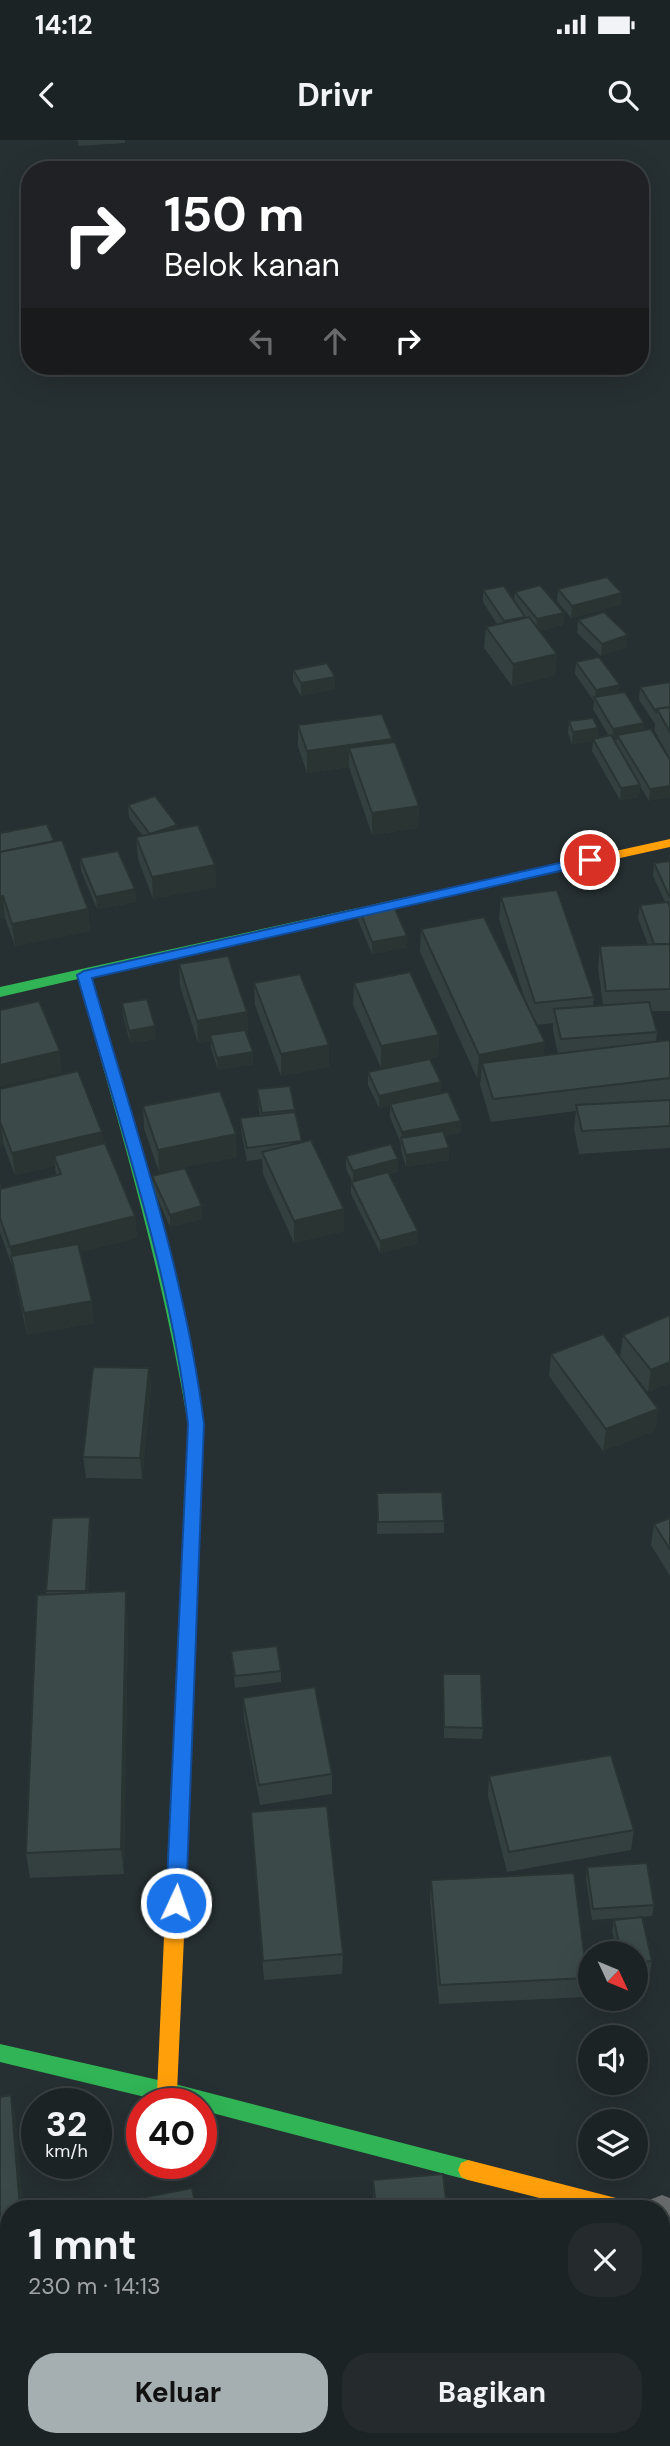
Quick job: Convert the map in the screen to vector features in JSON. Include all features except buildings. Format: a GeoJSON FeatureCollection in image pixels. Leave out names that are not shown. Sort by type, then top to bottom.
{"type":"FeatureCollection","features":[{"type":"Feature","properties":{"kind":"street"},"geometry":{"type":"LineString","coordinates":[[0,992],[670,843]]}},
{"type":"Feature","properties":{"kind":"street"},"geometry":{"type":"LineString","coordinates":[[84,975],[157,1232],[188,1358],[196,1424],[167,2088]]}},
{"type":"Feature","properties":{"kind":"street"},"geometry":{"type":"LineString","coordinates":[[0,2053],[150,2088]]}},
{"type":"Feature","properties":{"kind":"street"},"geometry":{"type":"LineString","coordinates":[[217,2105],[585,2200]]}},
{"type":"Feature","properties":{"kind":"traffic: fast"},"geometry":{"type":"LineString","coordinates":[[0,992],[502,880]]}},
{"type":"Feature","properties":{"kind":"traffic: fast"},"geometry":{"type":"LineString","coordinates":[[84,975],[162,1254],[187,1367],[196,1424],[175,1915]]}},
{"type":"Feature","properties":{"kind":"traffic: fast"},"geometry":{"type":"LineString","coordinates":[[0,2053],[167,2092],[468,2170]]}},
{"type":"Feature","properties":{"kind":"traffic: slow"},"geometry":{"type":"LineString","coordinates":[[502,880],[670,843]]}},
{"type":"Feature","properties":{"kind":"traffic: slow"},"geometry":{"type":"LineString","coordinates":[[167,2088],[175,1915]]}},
{"type":"Feature","properties":{"kind":"traffic: slow"},"geometry":{"type":"LineString","coordinates":[[468,2170],[585,2200]]}},
{"type":"Feature","properties":{"kind":"route"},"geometry":{"type":"LineString","coordinates":[[176,1903],[196,1424],[188,1358],[154,1220],[84,975],[590,860]]}}]}
